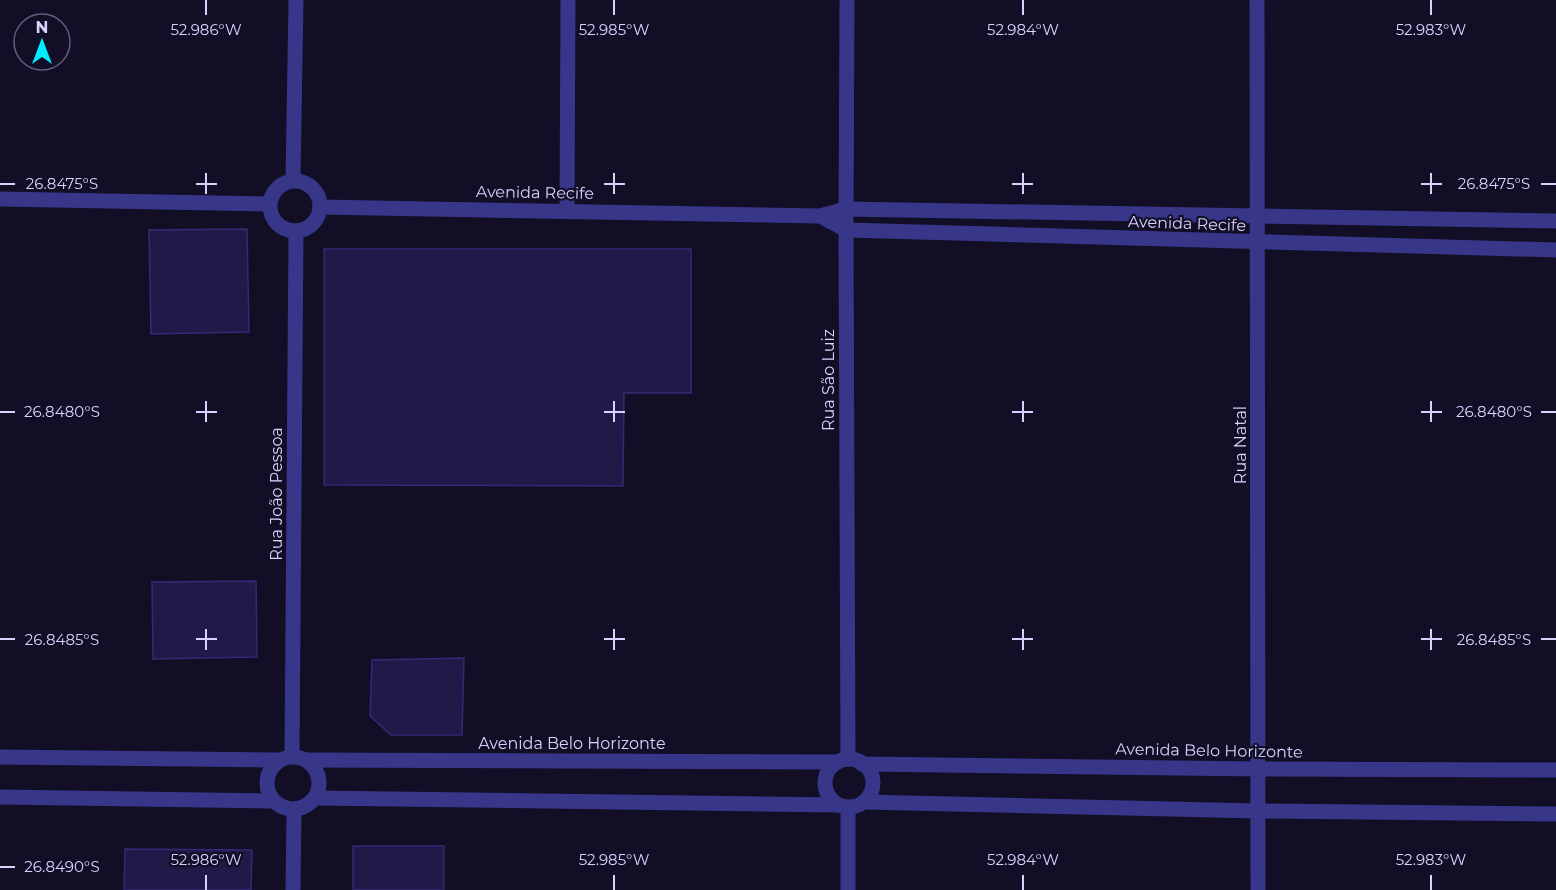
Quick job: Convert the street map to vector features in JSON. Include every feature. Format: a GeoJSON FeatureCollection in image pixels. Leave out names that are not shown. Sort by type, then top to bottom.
{"type":"FeatureCollection","features":[{"type":"Feature","properties":{"kind":"street"},"geometry":{"type":"LineString","coordinates":[[293,180],[296,0]]}},
{"type":"Feature","properties":{"kind":"street"},"geometry":{"type":"LineString","coordinates":[[567,210],[568,0]]}},
{"type":"Feature","properties":{"kind":"street","name":"Rua São Luiz"},"geometry":{"type":"LineString","coordinates":[[847,0],[849,762]]}},
{"type":"Feature","properties":{"kind":"street","name":"Rua Natal"},"geometry":{"type":"LineString","coordinates":[[1257,0],[1258,890]]}},
{"type":"Feature","properties":{"kind":"street"},"geometry":{"type":"LineString","coordinates":[[293,180],[307,183],[317,193],[320,207],[317,219],[308,228],[296,231],[286,230],[277,224],[271,215],[269,204],[271,195],[277,188],[293,180]]}},
{"type":"Feature","properties":{"kind":"street"},"geometry":{"type":"LineString","coordinates":[[0,199],[269,204]]}},
{"type":"Feature","properties":{"kind":"street","name":"Avenida Recife"},"geometry":{"type":"LineString","coordinates":[[320,207],[820,216],[846,208],[1556,221]]}},
{"type":"Feature","properties":{"kind":"street","name":"Avenida Recife"},"geometry":{"type":"LineString","coordinates":[[820,216],[846,230],[1556,250]]}},
{"type":"Feature","properties":{"kind":"street","name":"Rua João Pessoa"},"geometry":{"type":"LineString","coordinates":[[293,759],[296,231]]}},
{"type":"Feature","properties":{"kind":"street","name":"Avenida Belo Horizonte"},"geometry":{"type":"LineString","coordinates":[[0,757],[849,762],[1258,769],[1556,770]]}},
{"type":"Feature","properties":{"kind":"street"},"geometry":{"type":"LineString","coordinates":[[293,759],[315,767],[320,788],[315,798],[306,806],[294,810],[282,808],[273,801],[267,791],[266,779],[271,768],[293,759]]}},
{"type":"Feature","properties":{"kind":"street"},"geometry":{"type":"LineString","coordinates":[[315,798],[843,806],[857,806],[864,802],[871,793],[873,782],[870,771],[849,762],[828,770],[825,780],[825,789],[830,799],[843,806]]}},
{"type":"Feature","properties":{"kind":"street"},"geometry":{"type":"LineString","coordinates":[[0,797],[273,801]]}},
{"type":"Feature","properties":{"kind":"street"},"geometry":{"type":"LineString","coordinates":[[864,802],[1258,811],[1556,814]]}},
{"type":"Feature","properties":{"kind":"street"},"geometry":{"type":"LineString","coordinates":[[843,806],[848,890]]}},
{"type":"Feature","properties":{"kind":"street"},"geometry":{"type":"LineString","coordinates":[[293,890],[294,810]]}},
{"type":"Feature","properties":{"kind":"building"},"geometry":{"type":"Polygon","coordinates":[[[247,229],[249,332],[151,334],[149,230],[247,229]]]}},
{"type":"Feature","properties":{"kind":"building"},"geometry":{"type":"Polygon","coordinates":[[[324,249],[691,249],[691,393],[624,393],[623,486],[324,485],[324,249]]]}},
{"type":"Feature","properties":{"kind":"building"},"geometry":{"type":"Polygon","coordinates":[[[256,581],[257,657],[153,659],[152,582],[256,581]]]}},
{"type":"Feature","properties":{"kind":"building"},"geometry":{"type":"Polygon","coordinates":[[[464,658],[462,735],[391,735],[370,716],[372,660],[464,658]]]}},
{"type":"Feature","properties":{"kind":"building"},"geometry":{"type":"Polygon","coordinates":[[[353,846],[444,846],[444,890],[353,890],[353,846]]]}},
{"type":"Feature","properties":{"kind":"building"},"geometry":{"type":"Polygon","coordinates":[[[125,849],[252,850],[251,890],[124,890],[125,849]]]}}]}
